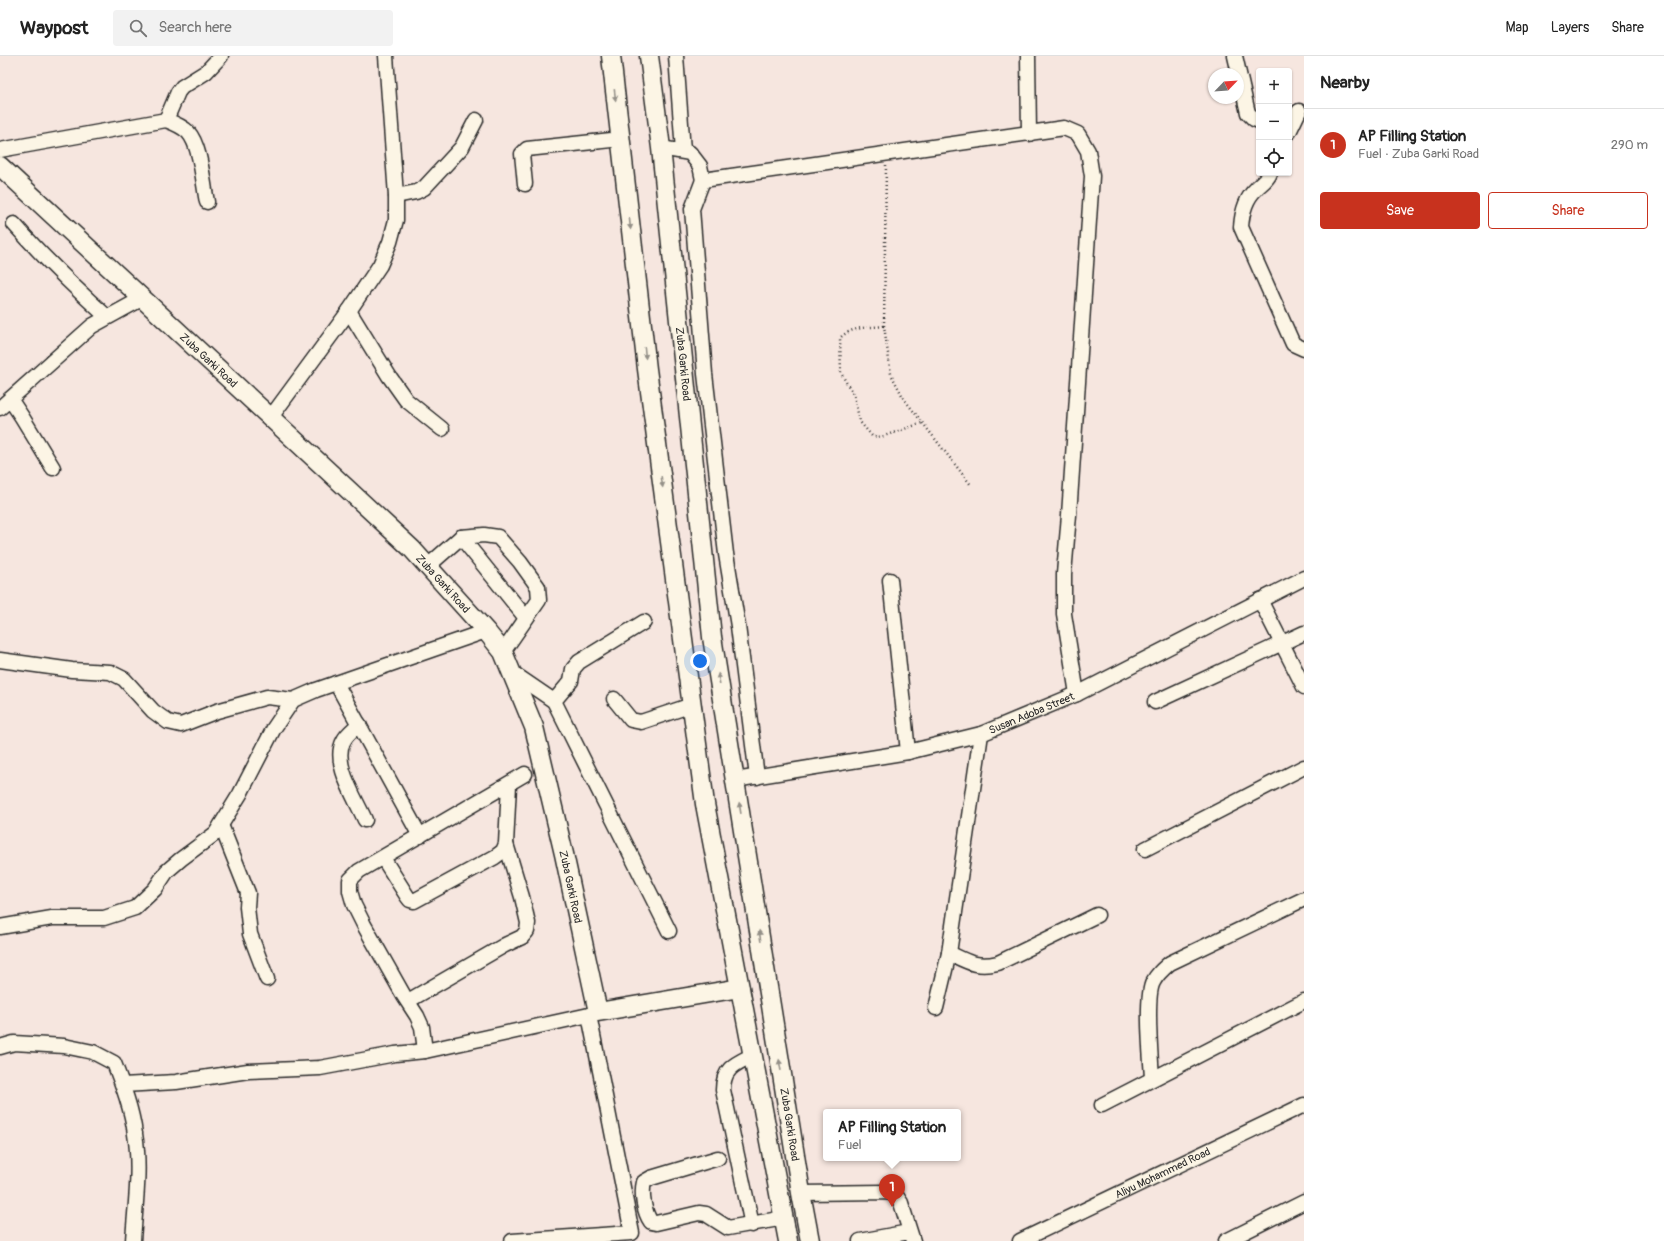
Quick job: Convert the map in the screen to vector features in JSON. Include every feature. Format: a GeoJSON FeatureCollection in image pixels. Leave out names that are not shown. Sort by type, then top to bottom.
{"type":"FeatureCollection","features":[{"type":"Feature","properties":{"kind":"main road","name":"Zuba Garki Road"},"geometry":{"type":"LineString","coordinates":[[611,56],[647,369],[705,804],[788,1241]]}},
{"type":"Feature","properties":{"kind":"main road","name":"Zuba Garki Road"},"geometry":{"type":"LineString","coordinates":[[650,56],[712,637],[801,1194],[810,1241]]}},
{"type":"Feature","properties":{"kind":"main road","name":"Zuba Garki Road"},"geometry":{"type":"LineString","coordinates":[[0,166],[412,549],[486,631],[502,652],[534,727],[564,854],[593,1014]]}},
{"type":"Feature","properties":{"kind":"main road"},"geometry":{"type":"LineString","coordinates":[[593,1014],[740,988]]}},
{"type":"Feature","properties":{"kind":"main road"},"geometry":{"type":"LineString","coordinates":[[805,1218],[814,1241]]}},
{"type":"Feature","properties":{"kind":"street"},"geometry":{"type":"LineString","coordinates":[[166,120],[178,92],[182,87],[206,72],[221,56]]}},
{"type":"Feature","properties":{"kind":"street"},"geometry":{"type":"LineString","coordinates":[[270,417],[349,311],[380,265],[390,242],[396,220],[396,196],[386,56]]}},
{"type":"Feature","properties":{"kind":"street"},"geometry":{"type":"LineString","coordinates":[[676,56],[683,152]]}},
{"type":"Feature","properties":{"kind":"street"},"geometry":{"type":"LineString","coordinates":[[1028,56],[1029,134]]}},
{"type":"Feature","properties":{"kind":"street"},"geometry":{"type":"LineString","coordinates":[[1235,56],[1248,113],[1256,120]]}},
{"type":"Feature","properties":{"kind":"street"},"geometry":{"type":"LineString","coordinates":[[1292,124],[1297,111]]}},
{"type":"Feature","properties":{"kind":"street"},"geometry":{"type":"LineString","coordinates":[[0,150],[166,120],[177,124],[188,132],[196,145],[207,202]]}},
{"type":"Feature","properties":{"kind":"street"},"geometry":{"type":"LineString","coordinates":[[396,196],[416,192],[424,188],[462,147],[476,120]]}},
{"type":"Feature","properties":{"kind":"street"},"geometry":{"type":"LineString","coordinates":[[703,180],[886,155],[1064,128],[1078,134],[1088,151],[1092,176],[1070,515],[1064,574],[1064,614],[1077,694]]}},
{"type":"Feature","properties":{"kind":"street"},"geometry":{"type":"LineString","coordinates":[[525,184],[522,154],[527,149],[621,139]]}},
{"type":"Feature","properties":{"kind":"street"},"geometry":{"type":"LineString","coordinates":[[661,148],[690,153],[700,166],[703,180],[692,208],[705,374],[726,554],[751,718],[757,777]]}},
{"type":"Feature","properties":{"kind":"street"},"geometry":{"type":"LineString","coordinates":[[1269,176],[1267,180],[1256,189],[1247,200],[1242,214],[1241,227],[1293,344],[1298,348],[1304,349]]}},
{"type":"Feature","properties":{"kind":"street"},"geometry":{"type":"LineString","coordinates":[[14,224],[74,287],[107,317]]}},
{"type":"Feature","properties":{"kind":"street"},"geometry":{"type":"LineString","coordinates":[[53,468],[22,417],[5,403],[92,326],[143,298]]}},
{"type":"Feature","properties":{"kind":"street"},"geometry":{"type":"LineString","coordinates":[[349,311],[389,376],[406,400],[442,429]]}},
{"type":"Feature","properties":{"kind":"street"},"geometry":{"type":"LineString","coordinates":[[428,566],[462,538],[484,535],[498,537],[520,562],[538,587],[539,600],[502,652]]}},
{"type":"Feature","properties":{"kind":"street"},"geometry":{"type":"LineString","coordinates":[[462,538],[526,618]]}},
{"type":"Feature","properties":{"kind":"street","name":"Susan Adoba Street"},"geometry":{"type":"LineString","coordinates":[[735,780],[908,752],[981,734],[1077,694],[1304,578]]}},
{"type":"Feature","properties":{"kind":"street"},"geometry":{"type":"LineString","coordinates":[[890,580],[908,752]]}},
{"type":"Feature","properties":{"kind":"street"},"geometry":{"type":"LineString","coordinates":[[1260,600],[1304,687]]}},
{"type":"Feature","properties":{"kind":"street"},"geometry":{"type":"LineString","coordinates":[[554,701],[571,681],[573,669],[579,662],[644,622]]}},
{"type":"Feature","properties":{"kind":"street"},"geometry":{"type":"LineString","coordinates":[[0,660],[72,670],[110,672],[124,679],[153,711],[168,722],[181,726],[217,711],[268,697],[293,700],[336,683],[486,631]]}},
{"type":"Feature","properties":{"kind":"street"},"geometry":{"type":"LineString","coordinates":[[1155,702],[1304,633]]}},
{"type":"Feature","properties":{"kind":"street"},"geometry":{"type":"LineString","coordinates":[[510,671],[554,701],[669,931]]}},
{"type":"Feature","properties":{"kind":"street"},"geometry":{"type":"LineString","coordinates":[[336,683],[420,836]]}},
{"type":"Feature","properties":{"kind":"street"},"geometry":{"type":"LineString","coordinates":[[614,699],[631,720],[641,722],[692,705]]}},
{"type":"Feature","properties":{"kind":"street"},"geometry":{"type":"LineString","coordinates":[[0,927],[52,918],[104,918],[135,908],[155,889],[167,872],[181,859],[216,833],[240,794],[274,728],[293,700]]}},
{"type":"Feature","properties":{"kind":"street"},"geometry":{"type":"LineString","coordinates":[[359,724],[344,739],[340,749],[340,763],[365,820]]}},
{"type":"Feature","properties":{"kind":"street"},"geometry":{"type":"LineString","coordinates":[[936,1008],[949,953],[981,734]]}},
{"type":"Feature","properties":{"kind":"street"},"geometry":{"type":"LineString","coordinates":[[1145,849],[1304,767]]}},
{"type":"Feature","properties":{"kind":"street"},"geometry":{"type":"LineString","coordinates":[[425,1051],[422,1027],[354,905],[350,891],[350,880],[359,872],[509,785],[525,774]]}},
{"type":"Feature","properties":{"kind":"street"},"geometry":{"type":"LineString","coordinates":[[408,1001],[522,937],[527,931],[528,923],[522,896],[506,844],[509,785]]}},
{"type":"Feature","properties":{"kind":"street"},"geometry":{"type":"LineString","coordinates":[[221,825],[248,893],[247,907],[250,934],[267,979]]}},
{"type":"Feature","properties":{"kind":"street"},"geometry":{"type":"LineString","coordinates":[[383,858],[407,896],[410,900],[414,901],[495,857],[503,851],[506,844]]}},
{"type":"Feature","properties":{"kind":"street"},"geometry":{"type":"LineString","coordinates":[[1152,1078],[1149,1007],[1152,983],[1159,972],[1170,964],[1304,899]]}},
{"type":"Feature","properties":{"kind":"street"},"geometry":{"type":"LineString","coordinates":[[949,953],[976,965],[998,963],[1097,915]]}},
{"type":"Feature","properties":{"kind":"street"},"geometry":{"type":"LineString","coordinates":[[1102,1105],[1304,1001]]}},
{"type":"Feature","properties":{"kind":"street"},"geometry":{"type":"LineString","coordinates":[[123,1085],[176,1082],[248,1071],[320,1068],[396,1054],[425,1051],[593,1014],[632,1233],[512,1241]]}},
{"type":"Feature","properties":{"kind":"street"},"geometry":{"type":"LineString","coordinates":[[0,1047],[14,1043],[64,1046],[93,1052],[114,1063],[123,1085],[135,1134],[138,1176],[133,1241]]}},
{"type":"Feature","properties":{"kind":"street"},"geometry":{"type":"LineString","coordinates":[[752,1225],[723,1090],[723,1082],[725,1074],[737,1063],[753,1055]]}},
{"type":"Feature","properties":{"kind":"street","name":"Aliyu Mohammed Road"},"geometry":{"type":"LineString","coordinates":[[1020,1241],[1304,1105]]}},
{"type":"Feature","properties":{"kind":"street"},"geometry":{"type":"LineString","coordinates":[[718,1158],[651,1178],[644,1182],[642,1190],[648,1217],[651,1222],[656,1223],[698,1213],[706,1214],[728,1228],[752,1225],[784,1218]]}},
{"type":"Feature","properties":{"kind":"street"},"geometry":{"type":"LineString","coordinates":[[801,1194],[886,1192],[895,1194],[901,1203],[911,1236],[860,1241]]}},
{"type":"Feature","properties":{"kind":"street"},"geometry":{"type":"LineString","coordinates":[[1226,1241],[1302,1208]]}},
{"type":"Feature","properties":{"kind":"path"},"geometry":{"type":"LineString","coordinates":[[886,155],[884,326],[891,374],[904,399],[971,485]]}},
{"type":"Feature","properties":{"kind":"path"},"geometry":{"type":"LineString","coordinates":[[884,326],[852,330],[840,338],[841,374],[854,396],[860,422],[865,430],[872,436],[881,437],[922,423]]}},
{"type":"Feature","properties":{"kind":"place","name":"AP Filling Station"},"geometry":{"type":"Point","coordinates":[892,1207]}}]}
